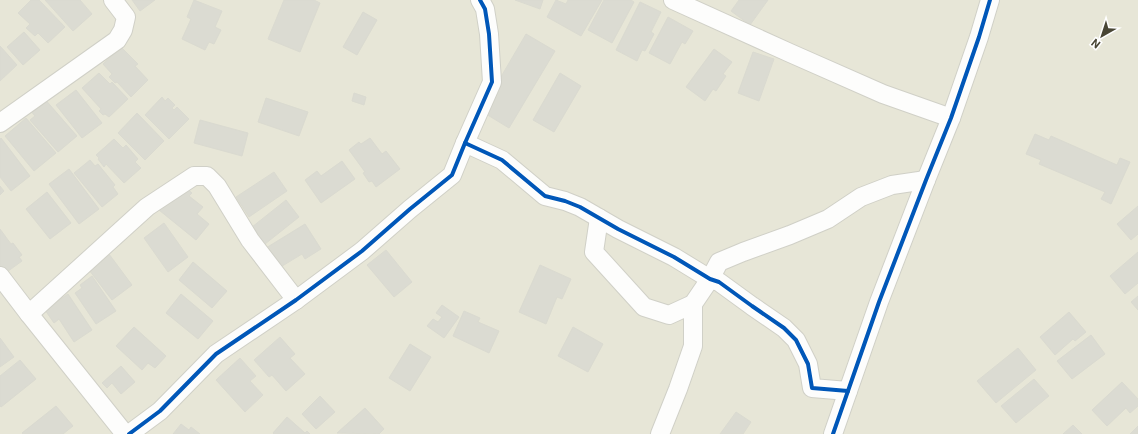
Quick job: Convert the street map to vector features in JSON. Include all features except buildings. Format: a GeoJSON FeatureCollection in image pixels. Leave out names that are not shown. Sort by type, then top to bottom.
{"type":"FeatureCollection","features":[{"type":"Feature","properties":{"kind":"street"},"geometry":{"type":"LineString","coordinates":[[0,123],[117,40],[124,30],[126,17],[113,0]]}},
{"type":"Feature","properties":{"kind":"street"},"geometry":{"type":"LineString","coordinates":[[129,434],[160,411],[216,354],[296,300],[362,251],[452,175],[492,82],[489,34],[485,9],[480,0]]}},
{"type":"Feature","properties":{"kind":"street"},"geometry":{"type":"LineString","coordinates":[[673,0],[790,54],[883,94],[951,118]]}},
{"type":"Feature","properties":{"kind":"street"},"geometry":{"type":"LineString","coordinates":[[833,434],[879,302],[951,118],[979,38],[990,0]]}},
{"type":"Feature","properties":{"kind":"street"},"geometry":{"type":"LineString","coordinates":[[465,143],[502,160],[545,196],[565,201],[580,207],[618,229],[674,257],[710,279],[720,282],[784,328],[796,340],[808,364],[812,388],[848,391]]}},
{"type":"Feature","properties":{"kind":"street"},"geometry":{"type":"LineString","coordinates":[[29,314],[147,208],[194,176],[207,176],[217,186],[250,240],[296,300]]}},
{"type":"Feature","properties":{"kind":"street"},"geometry":{"type":"LineString","coordinates":[[599,218],[594,252],[644,307],[669,315],[693,304],[720,262],[828,219],[861,197],[892,185],[926,180]]}},
{"type":"Feature","properties":{"kind":"street"},"geometry":{"type":"LineString","coordinates":[[0,276],[125,434]]}},
{"type":"Feature","properties":{"kind":"street"},"geometry":{"type":"LineString","coordinates":[[660,434],[693,346],[693,304]]}},
{"type":"Feature","properties":{"kind":"shaded area"},"geometry":{"type":"Polygon","coordinates":[[[0,0],[1138,0],[1138,434],[0,434],[0,0]]]}},
{"type":"Feature","properties":{"kind":"cycle path"},"geometry":{"type":"LineString","coordinates":[[129,434],[160,411],[216,354],[296,300],[362,251],[452,175],[492,82],[489,34],[485,9],[480,0]]}},
{"type":"Feature","properties":{"kind":"cycle path"},"geometry":{"type":"LineString","coordinates":[[833,434],[879,302],[951,118],[990,0]]}},
{"type":"Feature","properties":{"kind":"cycle path"},"geometry":{"type":"LineString","coordinates":[[465,143],[502,160],[545,196],[565,201],[580,207],[618,229],[674,257],[710,279],[719,282],[784,328],[796,340],[808,364],[812,388],[848,391]]}}]}
